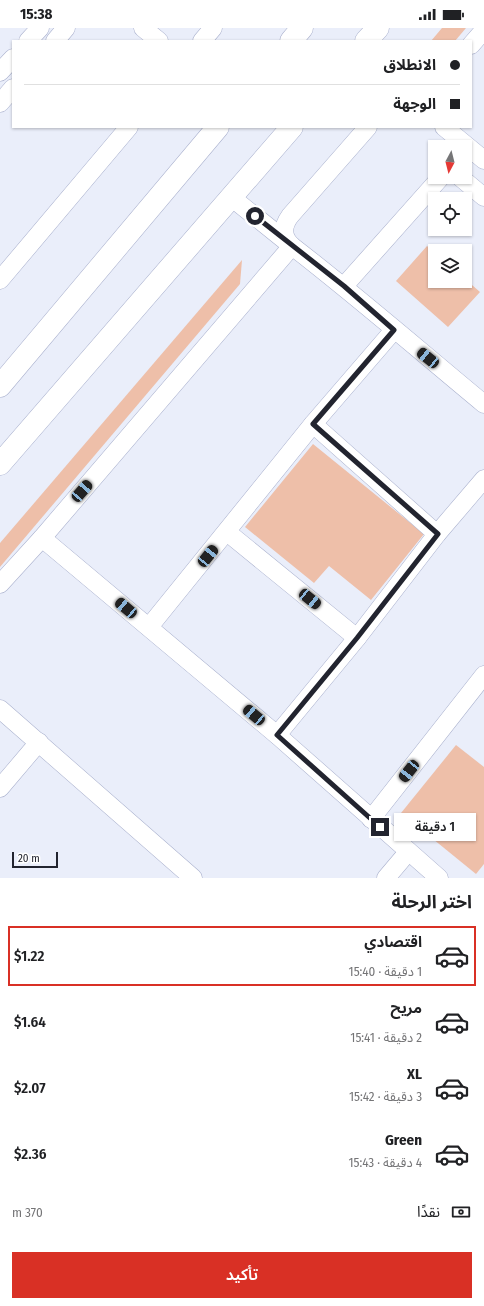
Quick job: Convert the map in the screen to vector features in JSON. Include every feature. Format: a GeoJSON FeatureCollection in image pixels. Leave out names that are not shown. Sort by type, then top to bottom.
{"type":"FeatureCollection","features":[{"type":"Feature","properties":{"kind":"main road"},"geometry":{"type":"LineString","coordinates":[[292,40],[302,28]]}},
{"type":"Feature","properties":{"kind":"main road"},"geometry":{"type":"LineString","coordinates":[[367,40],[378,28]]}},
{"type":"Feature","properties":{"kind":"main road"},"geometry":{"type":"LineString","coordinates":[[0,386],[217,128]]}},
{"type":"Feature","properties":{"kind":"main road"},"geometry":{"type":"LineString","coordinates":[[0,464],[291,128]]}},
{"type":"Feature","properties":{"kind":"street"},"geometry":{"type":"LineString","coordinates":[[29,40],[40,28]]}},
{"type":"Feature","properties":{"kind":"street"},"geometry":{"type":"LineString","coordinates":[[56,40],[66,28]]}},
{"type":"Feature","properties":{"kind":"street"},"geometry":{"type":"LineString","coordinates":[[143,28],[158,40]]}},
{"type":"Feature","properties":{"kind":"street"},"geometry":{"type":"LineString","coordinates":[[203,40],[213,28]]}},
{"type":"Feature","properties":{"kind":"street"},"geometry":{"type":"LineString","coordinates":[[472,44],[484,30]]}},
{"type":"Feature","properties":{"kind":"street"},"geometry":{"type":"LineString","coordinates":[[0,72],[12,59]]}},
{"type":"Feature","properties":{"kind":"street"},"geometry":{"type":"LineString","coordinates":[[0,102],[12,89]]}},
{"type":"Feature","properties":{"kind":"street"},"geometry":{"type":"LineString","coordinates":[[0,280],[128,128]]}},
{"type":"Feature","properties":{"kind":"street"},"geometry":{"type":"LineString","coordinates":[[290,244],[284,236],[286,222],[367,128]]}},
{"type":"Feature","properties":{"kind":"street"},"geometry":{"type":"LineString","coordinates":[[445,128],[458,140]]}},
{"type":"Feature","properties":{"kind":"street"},"geometry":{"type":"LineString","coordinates":[[472,151],[484,160]]}},
{"type":"Feature","properties":{"kind":"street"},"geometry":{"type":"LineString","coordinates":[[344,286],[435,184]]}},
{"type":"Feature","properties":{"kind":"street"},"geometry":{"type":"LineString","coordinates":[[468,184],[484,197]]}},
{"type":"Feature","properties":{"kind":"street"},"geometry":{"type":"LineString","coordinates":[[231,197],[344,286],[394,330],[484,404]]}},
{"type":"Feature","properties":{"kind":"street"},"geometry":{"type":"LineString","coordinates":[[0,584],[42,538],[290,244]]}},
{"type":"Feature","properties":{"kind":"street"},"geometry":{"type":"LineString","coordinates":[[150,628],[313,424],[394,330]]}},
{"type":"Feature","properties":{"kind":"street"},"geometry":{"type":"LineString","coordinates":[[313,424],[438,534]]}},
{"type":"Feature","properties":{"kind":"street"},"geometry":{"type":"LineString","coordinates":[[277,735],[357,638],[438,534],[484,479]]}},
{"type":"Feature","properties":{"kind":"street"},"geometry":{"type":"LineString","coordinates":[[227,532],[357,638]]}},
{"type":"Feature","properties":{"kind":"street"},"geometry":{"type":"LineString","coordinates":[[42,538],[277,735],[439,878]]}},
{"type":"Feature","properties":{"kind":"street"},"geometry":{"type":"LineString","coordinates":[[371,819],[484,675]]}},
{"type":"Feature","properties":{"kind":"street"},"geometry":{"type":"LineString","coordinates":[[0,709],[193,878]]}},
{"type":"Feature","properties":{"kind":"street"},"geometry":{"type":"LineString","coordinates":[[0,788],[39,742]]}},
{"type":"Feature","properties":{"kind":"street"},"geometry":{"type":"LineString","coordinates":[[386,878],[408,852]]}},
{"type":"Feature","properties":{"kind":"shaded area"},"geometry":{"type":"Polygon","coordinates":[[[442,28],[466,28],[456,40],[432,40],[442,28]]]}},
{"type":"Feature","properties":{"kind":"shaded area"},"geometry":{"type":"Polygon","coordinates":[[[427,246],[428,288],[472,288],[472,285],[480,292],[448,327],[396,281],[427,246]]]}},
{"type":"Feature","properties":{"kind":"shaded area"},"geometry":{"type":"Polygon","coordinates":[[[242,260],[240,284],[0,567],[0,543],[242,260]]]}},
{"type":"Feature","properties":{"kind":"shaded area"},"geometry":{"type":"Polygon","coordinates":[[[313,444],[424,534],[371,600],[329,566],[314,583],[245,527],[313,444]]]}},
{"type":"Feature","properties":{"kind":"shaded area"},"geometry":{"type":"Polygon","coordinates":[[[456,745],[484,767],[484,864],[476,874],[401,813],[456,745]]]}},
{"type":"Feature","properties":{"kind":"route"},"geometry":{"type":"LineString","coordinates":[[255,216],[344,286],[394,330],[313,424],[438,534],[357,638],[277,735],[380,827]]}}]}
